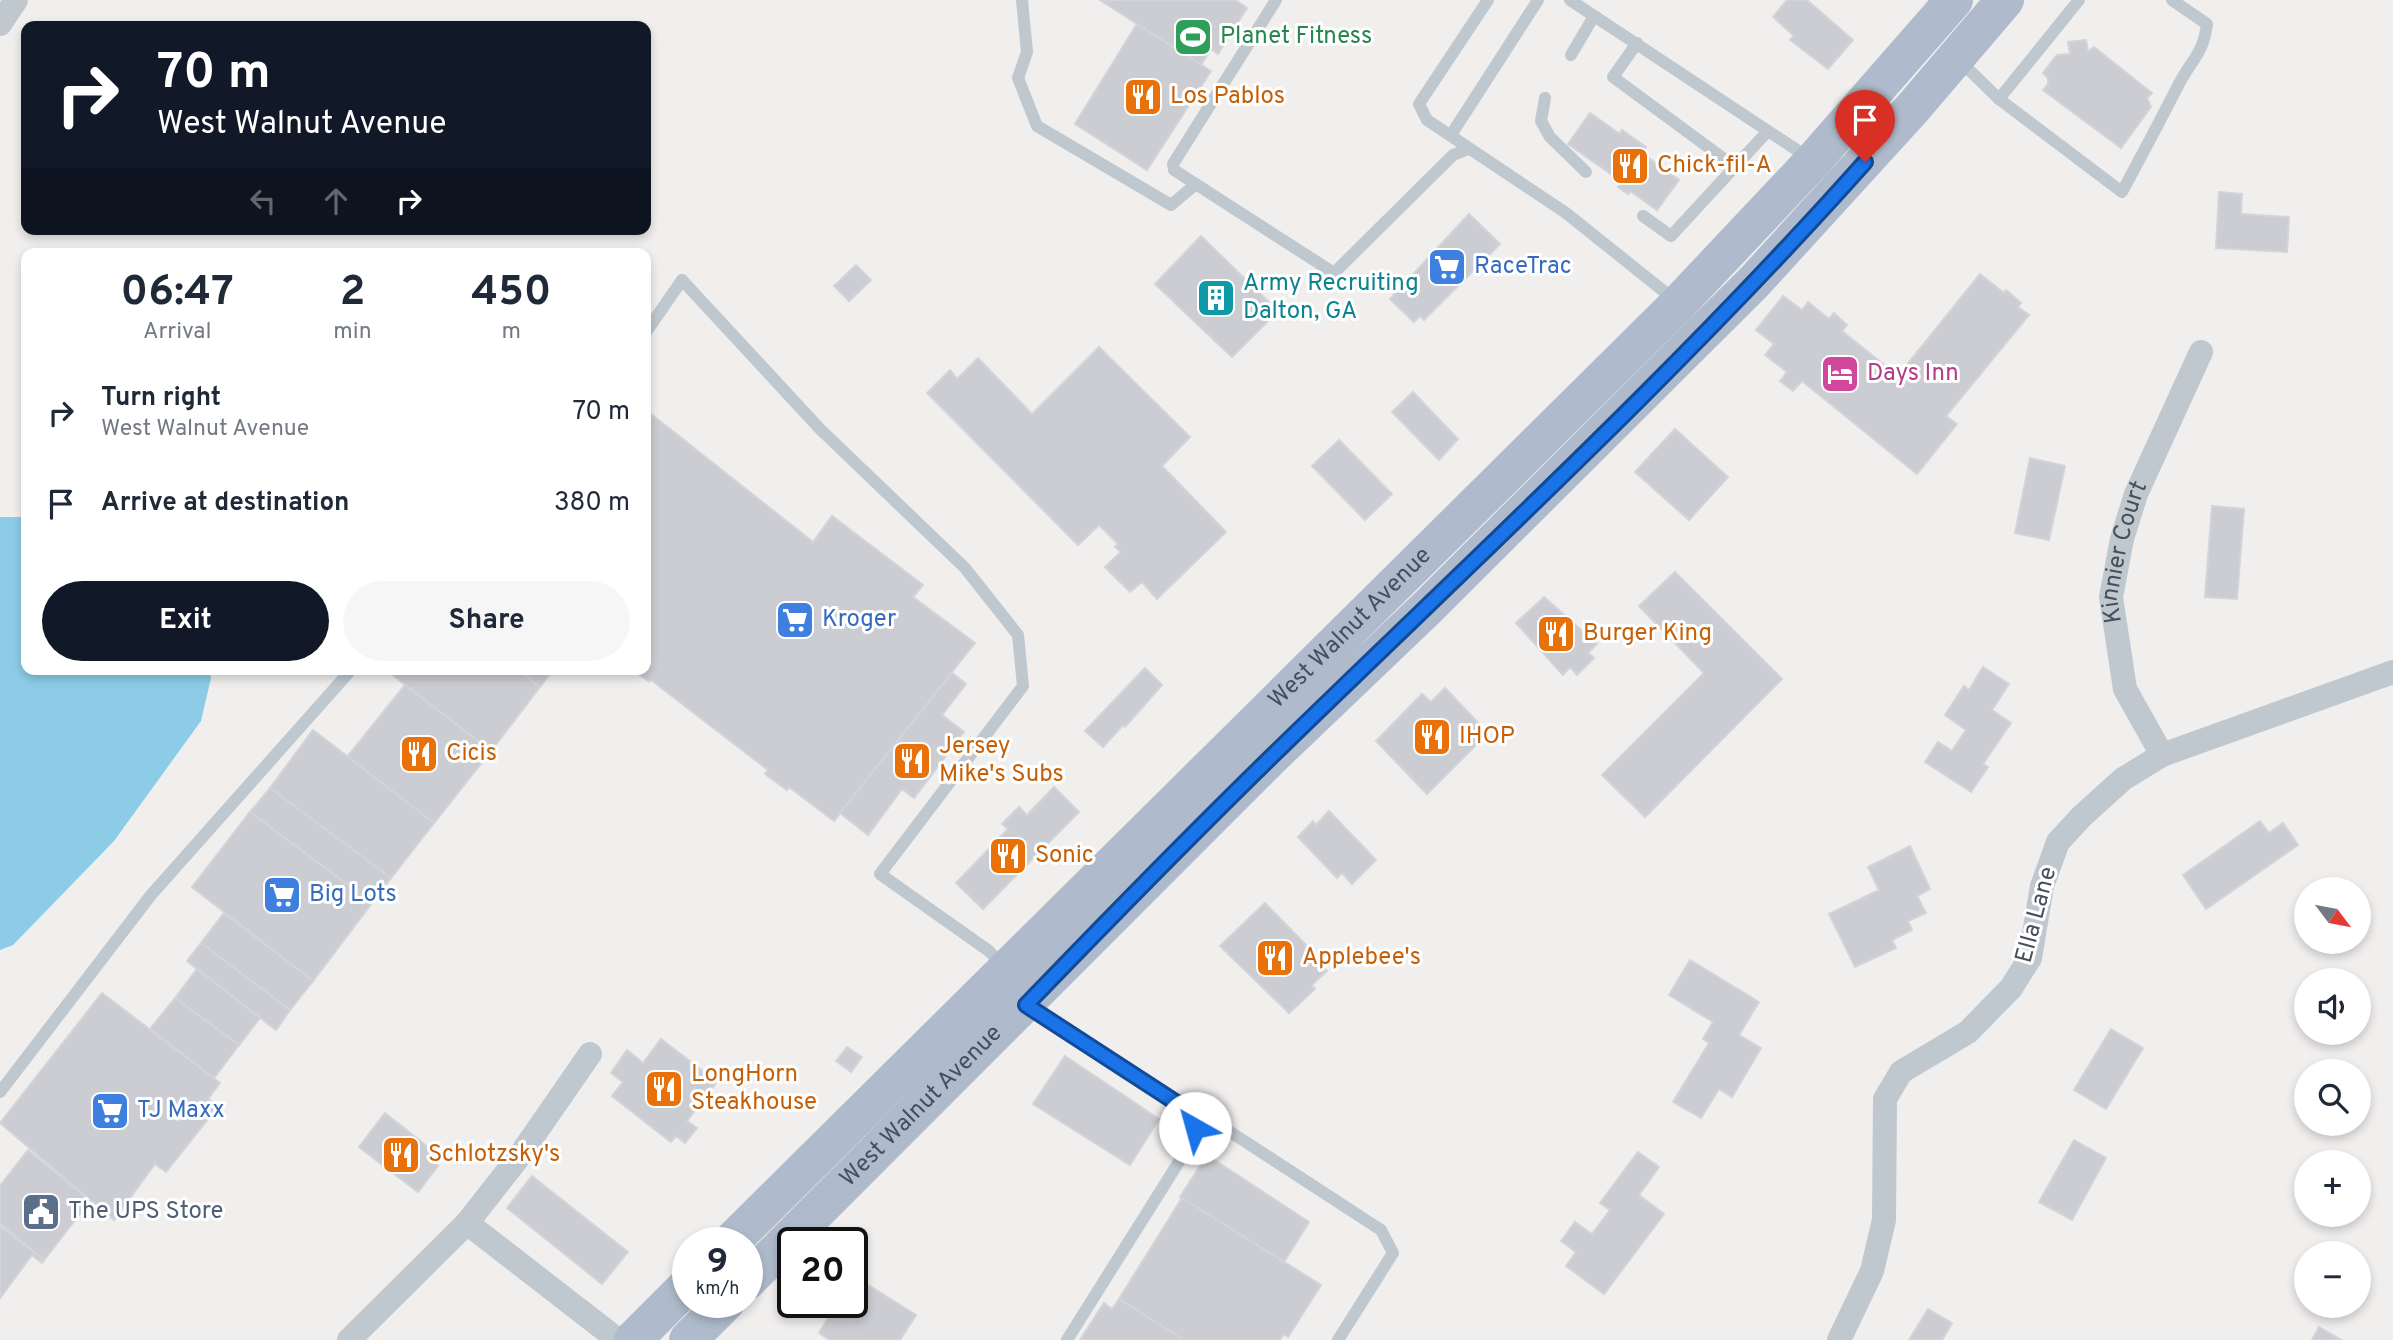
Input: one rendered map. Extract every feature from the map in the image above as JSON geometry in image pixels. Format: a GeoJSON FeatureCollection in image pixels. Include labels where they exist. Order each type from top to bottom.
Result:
{"type":"FeatureCollection","features":[{"type":"Feature","properties":{"kind":"main road","name":"West Walnut Avenue"},"geometry":{"type":"LineString","coordinates":[[763,1264],[1021,987],[1813,162],[1954,0]]}},
{"type":"Feature","properties":{"kind":"main road","name":"West Walnut Avenue"},"geometry":{"type":"LineString","coordinates":[[748,1227],[1021,987],[1428,607],[1710,327],[1834,197],[2005,0]]}},
{"type":"Feature","properties":{"kind":"main road"},"geometry":{"type":"LineString","coordinates":[[633,1340],[672,1302]]}},
{"type":"Feature","properties":{"kind":"main road"},"geometry":{"type":"LineString","coordinates":[[688,1340],[710,1318]]}},
{"type":"Feature","properties":{"kind":"street"},"geometry":{"type":"LineString","coordinates":[[0,24],[16,0]]}},
{"type":"Feature","properties":{"kind":"street"},"geometry":{"type":"LineString","coordinates":[[1679,303],[1710,327]]}},
{"type":"Feature","properties":{"kind":"street","name":"Kinnier Court"},"geometry":{"type":"LineString","coordinates":[[2162,755],[2125,689],[2111,597],[2122,539],[2136,494],[2202,352]]}},
{"type":"Feature","properties":{"kind":"street","name":"Ella Lane"},"geometry":{"type":"LineString","coordinates":[[1839,1340],[1872,1271],[1884,1220],[1885,1099],[1901,1072],[1968,1032],[2011,988],[2030,958],[2042,886],[2058,842],[2123,779],[2162,755],[2393,671]]}},
{"type":"Feature","properties":{"kind":"street"},"geometry":{"type":"LineString","coordinates":[[349,1340],[467,1223],[518,1158],[590,1054]]}},
{"type":"Feature","properties":{"kind":"street"},"geometry":{"type":"LineString","coordinates":[[467,1223],[618,1340]]}},
{"type":"Feature","properties":{"kind":"lane"},"geometry":{"type":"LineString","coordinates":[[1022,0],[1027,52],[1018,78],[1037,126],[1171,205],[1196,184]]}},
{"type":"Feature","properties":{"kind":"lane"},"geometry":{"type":"LineString","coordinates":[[1276,0],[1173,164],[1174,170],[1334,273],[1452,155],[1469,149]]}},
{"type":"Feature","properties":{"kind":"lane"},"geometry":{"type":"LineString","coordinates":[[1488,0],[1419,104],[1427,120],[1566,213],[1679,303]]}},
{"type":"Feature","properties":{"kind":"lane"},"geometry":{"type":"LineString","coordinates":[[1451,135],[1538,0]]}},
{"type":"Feature","properties":{"kind":"lane"},"geometry":{"type":"LineString","coordinates":[[1570,0],[1813,162]]}},
{"type":"Feature","properties":{"kind":"lane"},"geometry":{"type":"LineString","coordinates":[[1999,99],[2079,0]]}},
{"type":"Feature","properties":{"kind":"lane"},"geometry":{"type":"LineString","coordinates":[[1956,58],[1999,99],[2122,192],[2185,73],[2200,55],[2205,38],[2207,24],[2172,0]]}},
{"type":"Feature","properties":{"kind":"lane"},"geometry":{"type":"LineString","coordinates":[[1571,55],[1594,16]]}},
{"type":"Feature","properties":{"kind":"lane"},"geometry":{"type":"LineString","coordinates":[[1637,43],[1613,77],[1735,167]]}},
{"type":"Feature","properties":{"kind":"lane"},"geometry":{"type":"LineString","coordinates":[[1545,98],[1541,121],[1550,137],[1586,172]]}},
{"type":"Feature","properties":{"kind":"lane"},"geometry":{"type":"LineString","coordinates":[[1643,216],[1671,236],[1767,132]]}},
{"type":"Feature","properties":{"kind":"lane"},"geometry":{"type":"LineString","coordinates":[[651,325],[682,280],[820,429],[965,568],[1018,635],[1023,687],[880,874],[989,951],[1021,987],[1186,1109],[1196,1122],[1192,1141],[1067,1340]]}},
{"type":"Feature","properties":{"kind":"lane"},"geometry":{"type":"LineString","coordinates":[[0,1092],[150,895],[347,675]]}},
{"type":"Feature","properties":{"kind":"lane"},"geometry":{"type":"LineString","coordinates":[[1195,1128],[1212,1120],[1381,1230],[1393,1253],[1338,1340]]}},
{"type":"Feature","properties":{"kind":"water"},"geometry":{"type":"Polygon","coordinates":[[[0,517],[21,517],[21,675],[210,675],[211,678],[201,721],[114,841],[13,945],[0,950],[0,517]]]}},
{"type":"Feature","properties":{"kind":"building","name":"Planet Fitness"},"geometry":{"type":"Polygon","coordinates":[[[1100,0],[1235,0],[1247,8],[1218,54],[1211,49],[1201,65],[1100,0]]]}},
{"type":"Feature","properties":{"kind":"building"},"geometry":{"type":"Polygon","coordinates":[[[1787,0],[1807,0],[1853,40],[1828,69],[1790,40],[1794,36],[1773,17],[1787,0]]]}},
{"type":"Feature","properties":{"kind":"building","name":"Los Pablos"},"geometry":{"type":"Polygon","coordinates":[[[1137,24],[1211,71],[1147,170],[1075,124],[1137,24]]]}},
{"type":"Feature","properties":{"kind":"building"},"geometry":{"type":"Polygon","coordinates":[[[2086,40],[2088,52],[2094,47],[2152,93],[2147,98],[2151,107],[2121,148],[2043,90],[2048,84],[2048,78],[2043,73],[2057,55],[2070,54],[2068,42],[2086,40]]]}},
{"type":"Feature","properties":{"kind":"building","name":"Chick-fil-A"},"geometry":{"type":"Polygon","coordinates":[[[1590,113],[1620,134],[1622,130],[1646,147],[1642,153],[1679,180],[1657,210],[1630,191],[1628,194],[1618,187],[1622,182],[1568,144],[1590,113]]]}},
{"type":"Feature","properties":{"kind":"building"},"geometry":{"type":"Polygon","coordinates":[[[2219,192],[2242,194],[2241,214],[2289,217],[2287,252],[2216,248],[2219,192]]]}},
{"type":"Feature","properties":{"kind":"building","name":"RaceTrac"},"geometry":{"type":"Polygon","coordinates":[[[1469,214],[1500,244],[1424,320],[1420,316],[1414,322],[1390,299],[1469,214]]]}},
{"type":"Feature","properties":{"kind":"building","name":"Army Recruiting Dalton, GA"},"geometry":{"type":"Polygon","coordinates":[[[1201,236],[1278,311],[1232,357],[1155,284],[1201,236]]]}},
{"type":"Feature","properties":{"kind":"building"},"geometry":{"type":"Polygon","coordinates":[[[856,265],[871,280],[849,301],[834,286],[856,265]]]}},
{"type":"Feature","properties":{"kind":"building","name":"Days Inn"},"geometry":{"type":"Polygon","coordinates":[[[1980,274],[2004,293],[2006,290],[2021,303],[2018,307],[2029,315],[1946,416],[1957,424],[1917,474],[1802,381],[1793,391],[1780,381],[1787,372],[1765,355],[1774,344],[1756,330],[1783,296],[1802,310],[1808,302],[1829,319],[1834,313],[1847,325],[1842,331],[1898,376],[1980,274]]]}},
{"type":"Feature","properties":{"kind":"building"},"geometry":{"type":"Polygon","coordinates":[[[1099,347],[1190,437],[1162,466],[1226,532],[1157,599],[1142,582],[1130,592],[1105,567],[1121,552],[1115,547],[1118,544],[1099,525],[1078,545],[927,393],[950,370],[957,379],[978,358],[1032,414],[1099,347]]]}},
{"type":"Feature","properties":{"kind":"building"},"geometry":{"type":"Polygon","coordinates":[[[1413,392],[1458,439],[1439,460],[1392,412],[1413,392]]]}},
{"type":"Feature","properties":{"kind":"building","name":"Kroger"},"geometry":{"type":"Polygon","coordinates":[[[651,414],[813,542],[832,516],[923,585],[913,597],[975,643],[834,821],[789,787],[787,790],[765,774],[768,770],[651,680],[649,682],[640,675],[651,675],[651,414]]]}},
{"type":"Feature","properties":{"kind":"building"},"geometry":{"type":"Polygon","coordinates":[[[1675,429],[1728,477],[1689,520],[1635,472],[1675,429]]]}},
{"type":"Feature","properties":{"kind":"building"},"geometry":{"type":"Polygon","coordinates":[[[1339,440],[1392,494],[1365,520],[1312,466],[1339,440]]]}},
{"type":"Feature","properties":{"kind":"building"},"geometry":{"type":"Polygon","coordinates":[[[2030,458],[2065,466],[2049,540],[2015,533],[2030,458]]]}},
{"type":"Feature","properties":{"kind":"building"},"geometry":{"type":"Polygon","coordinates":[[[2212,506],[2244,509],[2237,599],[2205,597],[2212,506]]]}},
{"type":"Feature","properties":{"kind":"building"},"geometry":{"type":"Polygon","coordinates":[[[1675,572],[1782,679],[1645,817],[1602,775],[1704,673],[1639,606],[1675,572]]]}},
{"type":"Feature","properties":{"kind":"building","name":"Burger King"},"geometry":{"type":"Polygon","coordinates":[[[1544,597],[1597,644],[1588,653],[1594,658],[1577,675],[1570,667],[1563,675],[1516,623],[1544,597]]]}},
{"type":"Feature","properties":{"kind":"building"},"geometry":{"type":"Polygon","coordinates":[[[1983,667],[2009,684],[1992,710],[2011,723],[1983,764],[1988,767],[1971,792],[1925,762],[1938,742],[1952,751],[1966,730],[1945,715],[1964,686],[1969,690],[1983,667]]]}},
{"type":"Feature","properties":{"kind":"building"},"geometry":{"type":"Polygon","coordinates":[[[1145,668],[1162,685],[1125,727],[1123,725],[1103,747],[1085,731],[1145,668]]]}},
{"type":"Feature","properties":{"kind":"building","name":"Jersey Mike's Subs"},"geometry":{"type":"Polygon","coordinates":[[[952,673],[966,684],[942,715],[964,732],[914,798],[902,789],[868,835],[840,813],[952,673]]]}},
{"type":"Feature","properties":{"kind":"building"},"geometry":{"type":"Polygon","coordinates":[[[392,675],[524,675],[540,687],[491,751],[392,675]]]}},
{"type":"Feature","properties":{"kind":"building"},"geometry":{"type":"Polygon","coordinates":[[[524,675],[549,675],[540,687],[524,675]]]}},
{"type":"Feature","properties":{"kind":"building","name":"Cicis"},"geometry":{"type":"Polygon","coordinates":[[[405,685],[491,751],[434,823],[347,757],[405,685]]]}},
{"type":"Feature","properties":{"kind":"building","name":"IHOP"},"geometry":{"type":"Polygon","coordinates":[[[1445,688],[1488,733],[1427,794],[1376,741],[1422,694],[1431,702],[1445,688]]]}},
{"type":"Feature","properties":{"kind":"building"},"geometry":{"type":"Polygon","coordinates":[[[313,730],[434,823],[391,878],[270,788],[313,730]]]}},
{"type":"Feature","properties":{"kind":"building","name":"Sonic"},"geometry":{"type":"Polygon","coordinates":[[[1054,787],[1079,812],[983,909],[956,883],[1008,829],[1002,824],[1019,807],[1027,815],[1054,787]]]}},
{"type":"Feature","properties":{"kind":"building"},"geometry":{"type":"Polygon","coordinates":[[[270,788],[391,878],[372,903],[250,812],[270,788]]]}},
{"type":"Feature","properties":{"kind":"building"},"geometry":{"type":"Polygon","coordinates":[[[1329,811],[1376,860],[1352,884],[1342,873],[1337,878],[1298,837],[1313,821],[1316,825],[1329,811]]]}},
{"type":"Feature","properties":{"kind":"building","name":"Big Lots"},"geometry":{"type":"Polygon","coordinates":[[[250,812],[372,903],[313,981],[192,887],[250,812]]]}},
{"type":"Feature","properties":{"kind":"building"},"geometry":{"type":"Polygon","coordinates":[[[2260,821],[2269,833],[2283,823],[2298,845],[2206,909],[2183,875],[2260,821]]]}},
{"type":"Feature","properties":{"kind":"building"},"geometry":{"type":"Polygon","coordinates":[[[1910,846],[1930,889],[1917,896],[1926,913],[1908,921],[1912,930],[1892,940],[1896,948],[1855,967],[1829,914],[1879,890],[1868,867],[1910,846]]]}},
{"type":"Feature","properties":{"kind":"building","name":"Applebee's"},"geometry":{"type":"Polygon","coordinates":[[[1265,903],[1318,957],[1315,959],[1327,971],[1312,985],[1315,989],[1289,1013],[1220,946],[1265,903]]]}},
{"type":"Feature","properties":{"kind":"building"},"geometry":{"type":"Polygon","coordinates":[[[224,913],[313,981],[290,1010],[201,943],[224,913]]]}},
{"type":"Feature","properties":{"kind":"building"},"geometry":{"type":"Polygon","coordinates":[[[201,943],[290,1010],[276,1030],[187,961],[201,943]]]}},
{"type":"Feature","properties":{"kind":"building"},"geometry":{"type":"Polygon","coordinates":[[[1690,960],[1759,1002],[1739,1035],[1761,1048],[1732,1097],[1719,1089],[1701,1118],[1673,1102],[1709,1043],[1703,1039],[1713,1022],[1669,995],[1690,960]]]}},
{"type":"Feature","properties":{"kind":"building"},"geometry":{"type":"Polygon","coordinates":[[[197,969],[260,1018],[239,1045],[175,998],[197,969]]]}},
{"type":"Feature","properties":{"kind":"building","name":"TJ Maxx"},"geometry":{"type":"Polygon","coordinates":[[[102,993],[220,1083],[208,1099],[217,1105],[209,1118],[166,1172],[155,1164],[114,1220],[0,1123],[102,993]]]}},
{"type":"Feature","properties":{"kind":"building"},"geometry":{"type":"Polygon","coordinates":[[[175,998],[239,1045],[214,1078],[150,1029],[175,998]]]}},
{"type":"Feature","properties":{"kind":"building"},"geometry":{"type":"Polygon","coordinates":[[[2111,1029],[2143,1048],[2106,1109],[2074,1090],[2111,1029]]]}},
{"type":"Feature","properties":{"kind":"building","name":"LongHorn Steakhouse"},"geometry":{"type":"Polygon","coordinates":[[[661,1039],[717,1082],[687,1121],[697,1128],[685,1143],[676,1136],[671,1142],[612,1096],[623,1082],[611,1073],[627,1050],[643,1063],[661,1039]]]}},
{"type":"Feature","properties":{"kind":"building"},"geometry":{"type":"Polygon","coordinates":[[[847,1047],[862,1057],[851,1072],[836,1061],[847,1047]]]}},
{"type":"Feature","properties":{"kind":"building"},"geometry":{"type":"Polygon","coordinates":[[[1065,1056],[1159,1119],[1130,1165],[1033,1104],[1065,1056]]]}},
{"type":"Feature","properties":{"kind":"building","name":"Schlotzsky's"},"geometry":{"type":"Polygon","coordinates":[[[385,1113],[434,1152],[429,1159],[438,1166],[418,1192],[359,1147],[385,1113]]]}},
{"type":"Feature","properties":{"kind":"building"},"geometry":{"type":"Polygon","coordinates":[[[2074,1140],[2106,1158],[2072,1220],[2039,1202],[2074,1140]]]}},
{"type":"Feature","properties":{"kind":"building","name":"The UPS Store"},"geometry":{"type":"Polygon","coordinates":[[[28,1150],[90,1201],[44,1260],[0,1223],[0,1186],[28,1150]]]}},
{"type":"Feature","properties":{"kind":"building"},"geometry":{"type":"Polygon","coordinates":[[[1638,1152],[1659,1167],[1639,1195],[1664,1214],[1604,1294],[1566,1266],[1576,1252],[1561,1241],[1575,1222],[1592,1234],[1610,1210],[1600,1203],[1638,1152]]]}},
{"type":"Feature","properties":{"kind":"building"},"geometry":{"type":"Polygon","coordinates":[[[1207,1155],[1309,1222],[1284,1262],[1180,1197],[1207,1155]]]}},
{"type":"Feature","properties":{"kind":"building"},"geometry":{"type":"Polygon","coordinates":[[[532,1176],[628,1252],[602,1284],[507,1208],[532,1176]]]}},
{"type":"Feature","properties":{"kind":"building"},"geometry":{"type":"Polygon","coordinates":[[[1182,1198],[1321,1285],[1288,1337],[1284,1334],[1280,1340],[1184,1340],[1119,1299],[1182,1198]]]}},
{"type":"Feature","properties":{"kind":"building"},"geometry":{"type":"Polygon","coordinates":[[[0,1226],[44,1260],[42,1263],[32,1255],[0,1298],[0,1226]]]}},
{"type":"Feature","properties":{"kind":"building"},"geometry":{"type":"Polygon","coordinates":[[[868,1285],[916,1315],[900,1340],[830,1340],[819,1333],[828,1318],[868,1318],[868,1285]]]}},
{"type":"Feature","properties":{"kind":"building"},"geometry":{"type":"Polygon","coordinates":[[[1119,1299],[1184,1340],[1080,1340],[1104,1303],[1112,1309],[1119,1299]]]}},
{"type":"Feature","properties":{"kind":"building"},"geometry":{"type":"Polygon","coordinates":[[[1928,1309],[1952,1323],[1942,1340],[1909,1340],[1928,1309]]]}},
{"type":"Feature","properties":{"kind":"building"},"geometry":{"type":"Polygon","coordinates":[[[2319,1327],[2341,1340],[2312,1340],[2319,1327]]]}},
{"type":"Feature","properties":{"kind":"place","name":"Planet Fitness"},"geometry":{"type":"Point","coordinates":[1193,37]}},
{"type":"Feature","properties":{"kind":"place","name":"Los Pablos"},"geometry":{"type":"Point","coordinates":[1143,97]}},
{"type":"Feature","properties":{"kind":"place","name":"Chick-fil-A"},"geometry":{"type":"Point","coordinates":[1630,166]}},
{"type":"Feature","properties":{"kind":"place","name":"RaceTrac"},"geometry":{"type":"Point","coordinates":[1447,267]}},
{"type":"Feature","properties":{"kind":"place","name":"Army Recruiting Dalton, GA"},"geometry":{"type":"Point","coordinates":[1216,298]}},
{"type":"Feature","properties":{"kind":"place","name":"Days Inn"},"geometry":{"type":"Point","coordinates":[1840,374]}},
{"type":"Feature","properties":{"kind":"place","name":"Kroger"},"geometry":{"type":"Point","coordinates":[795,620]}},
{"type":"Feature","properties":{"kind":"place","name":"Burger King"},"geometry":{"type":"Point","coordinates":[1556,634]}},
{"type":"Feature","properties":{"kind":"place","name":"IHOP"},"geometry":{"type":"Point","coordinates":[1432,737]}},
{"type":"Feature","properties":{"kind":"place","name":"Cicis"},"geometry":{"type":"Point","coordinates":[419,754]}},
{"type":"Feature","properties":{"kind":"place","name":"Jersey Mike's Subs"},"geometry":{"type":"Point","coordinates":[912,761]}},
{"type":"Feature","properties":{"kind":"place","name":"Sonic"},"geometry":{"type":"Point","coordinates":[1008,856]}},
{"type":"Feature","properties":{"kind":"place","name":"Big Lots"},"geometry":{"type":"Point","coordinates":[282,895]}},
{"type":"Feature","properties":{"kind":"place","name":"Applebee's"},"geometry":{"type":"Point","coordinates":[1275,958]}},
{"type":"Feature","properties":{"kind":"place","name":"LongHorn Steakhouse"},"geometry":{"type":"Point","coordinates":[664,1089]}},
{"type":"Feature","properties":{"kind":"place","name":"TJ Maxx"},"geometry":{"type":"Point","coordinates":[110,1111]}},
{"type":"Feature","properties":{"kind":"place","name":"Schlotzsky's"},"geometry":{"type":"Point","coordinates":[401,1155]}},
{"type":"Feature","properties":{"kind":"place","name":"The UPS Store"},"geometry":{"type":"Point","coordinates":[41,1212]}},
{"type":"Feature","properties":{"kind":"route"},"geometry":{"type":"LineString","coordinates":[[1195,1128],[1196,1122],[1186,1109],[1095,1051],[1035,1008],[1026,1005],[1269,758],[1428,607],[1660,377],[1755,281],[1865,162]]}}]}
